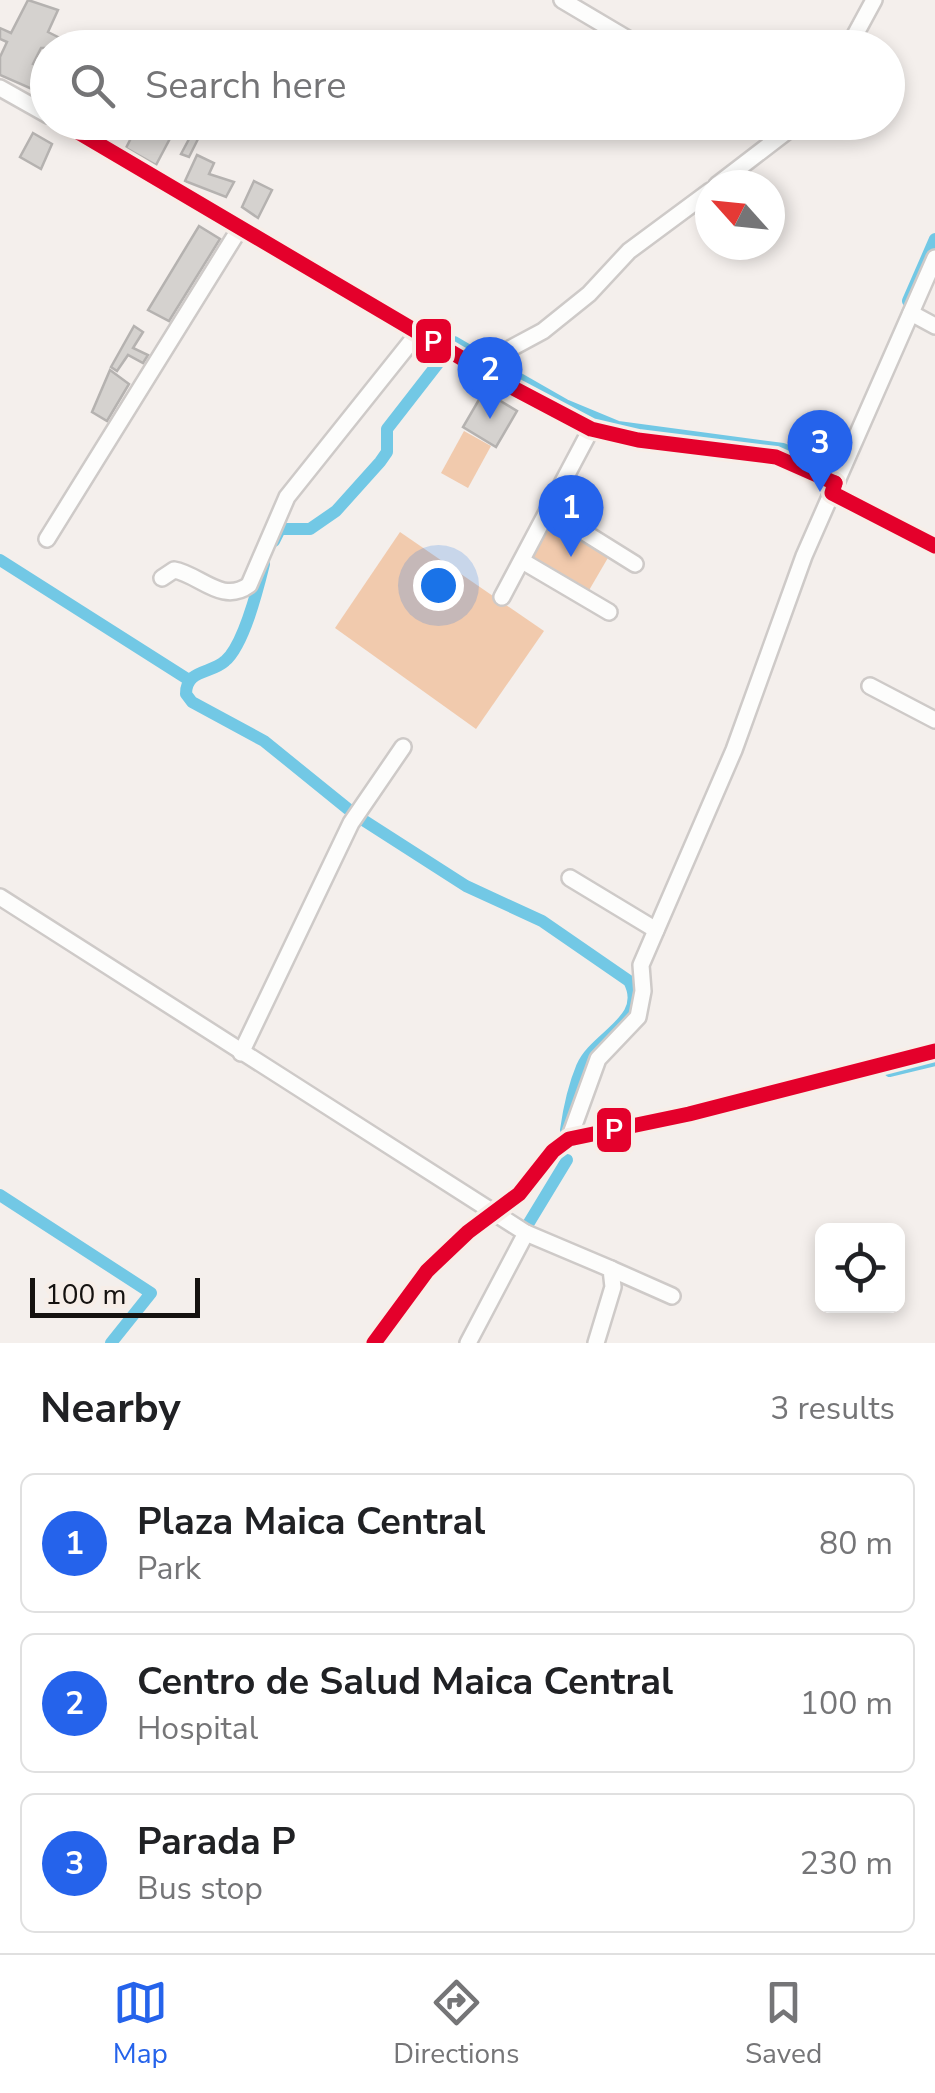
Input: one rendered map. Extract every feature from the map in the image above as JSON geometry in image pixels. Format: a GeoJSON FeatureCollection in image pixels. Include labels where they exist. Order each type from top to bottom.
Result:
{"type":"FeatureCollection","features":[{"type":"Feature","properties":{"kind":"street"},"geometry":{"type":"LineString","coordinates":[[562,0],[613,30]]}},
{"type":"Feature","properties":{"kind":"street"},"geometry":{"type":"LineString","coordinates":[[858,30],[874,0]]}},
{"type":"Feature","properties":{"kind":"street"},"geometry":{"type":"LineString","coordinates":[[0,88],[30,105]]}},
{"type":"Feature","properties":{"kind":"street"},"geometry":{"type":"LineString","coordinates":[[91,140],[476,368],[591,429],[776,458],[935,546]]}},
{"type":"Feature","properties":{"kind":"street"},"geometry":{"type":"LineString","coordinates":[[733,170],[766,140]]}},
{"type":"Feature","properties":{"kind":"street"},"geometry":{"type":"LineString","coordinates":[[476,368],[542,332],[589,294],[629,251],[695,201]]}},
{"type":"Feature","properties":{"kind":"street"},"geometry":{"type":"LineString","coordinates":[[47,539],[240,228]]}},
{"type":"Feature","properties":{"kind":"street"},"geometry":{"type":"LineString","coordinates":[[569,1139],[598,1058],[638,1018],[643,991],[641,966],[734,750],[833,488],[935,258]]}},
{"type":"Feature","properties":{"kind":"street"},"geometry":{"type":"LineString","coordinates":[[911,313],[935,326]]}},
{"type":"Feature","properties":{"kind":"street"},"geometry":{"type":"LineString","coordinates":[[162,578],[174,570],[216,589],[234,592],[249,585],[287,497],[418,333]]}},
{"type":"Feature","properties":{"kind":"street"},"geometry":{"type":"LineString","coordinates":[[502,597],[524,562],[591,429]]}},
{"type":"Feature","properties":{"kind":"street"},"geometry":{"type":"LineString","coordinates":[[550,511],[635,564]]}},
{"type":"Feature","properties":{"kind":"street"},"geometry":{"type":"LineString","coordinates":[[524,562],[608,612]]}},
{"type":"Feature","properties":{"kind":"street"},"geometry":{"type":"LineString","coordinates":[[870,686],[935,720]]}},
{"type":"Feature","properties":{"kind":"street"},"geometry":{"type":"LineString","coordinates":[[241,1052],[351,822],[403,747]]}},
{"type":"Feature","properties":{"kind":"street"},"geometry":{"type":"LineString","coordinates":[[570,878],[656,930]]}},
{"type":"Feature","properties":{"kind":"street"},"geometry":{"type":"LineString","coordinates":[[0,897],[526,1234],[672,1296]]}},
{"type":"Feature","properties":{"kind":"street"},"geometry":{"type":"LineString","coordinates":[[374,1343],[427,1271],[520,1194],[554,1151],[569,1139],[689,1114],[935,1051]]}},
{"type":"Feature","properties":{"kind":"street"},"geometry":{"type":"LineString","coordinates":[[468,1343],[526,1234]]}},
{"type":"Feature","properties":{"kind":"street"},"geometry":{"type":"LineString","coordinates":[[596,1343],[613,1286],[611,1270]]}},
{"type":"Feature","properties":{"kind":"shaded area"},"geometry":{"type":"Polygon","coordinates":[[[464,431],[491,446],[468,488],[441,473],[464,431]]]}},
{"type":"Feature","properties":{"kind":"shaded area"},"geometry":{"type":"Polygon","coordinates":[[[553,521],[609,556],[588,592],[532,559],[553,521]]]}},
{"type":"Feature","properties":{"kind":"shaded area"},"geometry":{"type":"Polygon","coordinates":[[[400,532],[544,631],[476,729],[335,628],[400,532]]]}},
{"type":"Feature","properties":{"kind":"building"},"geometry":{"type":"Polygon","coordinates":[[[28,0],[58,10],[49,30],[30,30],[30,88],[0,75],[0,57],[7,42],[0,39],[0,28],[11,33],[28,0]]]}},
{"type":"Feature","properties":{"kind":"building"},"geometry":{"type":"Polygon","coordinates":[[[30,139],[52,144],[41,169],[20,157],[30,139]]]}},
{"type":"Feature","properties":{"kind":"building"},"geometry":{"type":"Polygon","coordinates":[[[130,140],[169,140],[156,165],[126,148],[130,140]]]}},
{"type":"Feature","properties":{"kind":"building"},"geometry":{"type":"Polygon","coordinates":[[[188,140],[198,140],[189,157],[181,154],[188,140]]]}},
{"type":"Feature","properties":{"kind":"building"},"geometry":{"type":"Polygon","coordinates":[[[197,155],[214,163],[209,174],[234,182],[226,197],[185,181],[197,155]]]}},
{"type":"Feature","properties":{"kind":"building"},"geometry":{"type":"Polygon","coordinates":[[[254,181],[272,190],[258,218],[242,207],[254,181]]]}},
{"type":"Feature","properties":{"kind":"building"},"geometry":{"type":"Polygon","coordinates":[[[199,226],[220,239],[169,321],[148,310],[199,226]]]}},
{"type":"Feature","properties":{"kind":"building"},"geometry":{"type":"Polygon","coordinates":[[[134,326],[143,332],[133,348],[148,355],[143,363],[128,355],[117,371],[111,367],[134,326]]]}},
{"type":"Feature","properties":{"kind":"building"},"geometry":{"type":"Polygon","coordinates":[[[110,370],[129,384],[107,421],[92,412],[110,370]]]}},
{"type":"Feature","properties":{"kind":"building"},"geometry":{"type":"Polygon","coordinates":[[[484,391],[517,411],[496,447],[463,427],[484,391]]]}},
{"type":"Feature","properties":{"kind":"waterway"},"geometry":{"type":"LineString","coordinates":[[908,301],[935,239]]}},
{"type":"Feature","properties":{"kind":"waterway"},"geometry":{"type":"LineString","coordinates":[[454,342],[478,356]]}},
{"type":"Feature","properties":{"kind":"waterway"},"geometry":{"type":"LineString","coordinates":[[274,541],[280,529],[310,529],[336,511],[387,452],[387,429],[443,357]]}},
{"type":"Feature","properties":{"kind":"waterway"},"geometry":{"type":"LineString","coordinates":[[495,365],[565,405],[618,427],[783,449],[835,469],[840,457]]}},
{"type":"Feature","properties":{"kind":"waterway"},"geometry":{"type":"LineString","coordinates":[[0,560],[189,680]]}},
{"type":"Feature","properties":{"kind":"waterway"},"geometry":{"type":"LineString","coordinates":[[264,564],[249,616],[232,653],[219,665],[190,680],[186,694],[192,702],[264,741],[348,809]]}},
{"type":"Feature","properties":{"kind":"waterway"},"geometry":{"type":"LineString","coordinates":[[360,818],[466,886],[542,921],[629,981],[634,995],[632,1007],[582,1067],[566,1130]]}},
{"type":"Feature","properties":{"kind":"waterway"},"geometry":{"type":"LineString","coordinates":[[890,1071],[935,1060]]}},
{"type":"Feature","properties":{"kind":"waterway"},"geometry":{"type":"LineString","coordinates":[[527,1226],[567,1160]]}},
{"type":"Feature","properties":{"kind":"waterway"},"geometry":{"type":"LineString","coordinates":[[0,1195],[151,1293],[111,1343]]}},
{"type":"Feature","properties":{"kind":"transit line","name":"P"},"geometry":{"type":"LineString","coordinates":[[92,140],[502,382],[591,429],[638,440],[776,457],[835,483]]}},
{"type":"Feature","properties":{"kind":"transit line","name":"P"},"geometry":{"type":"LineString","coordinates":[[835,483],[832,493],[935,546]]}},
{"type":"Feature","properties":{"kind":"transit line","name":"P"},"geometry":{"type":"LineString","coordinates":[[374,1343],[427,1271],[468,1232],[519,1194],[553,1151],[569,1139],[689,1114],[935,1051]]}},
{"type":"Feature","properties":{"kind":"place","name":"Centro de Salud Maica Central"},"geometry":{"type":"Point","coordinates":[490,419]}},
{"type":"Feature","properties":{"kind":"place","name":"Parada P"},"geometry":{"type":"Point","coordinates":[820,492]}},
{"type":"Feature","properties":{"kind":"place","name":"Plaza Maica Central"},"geometry":{"type":"Point","coordinates":[571,557]}}]}
